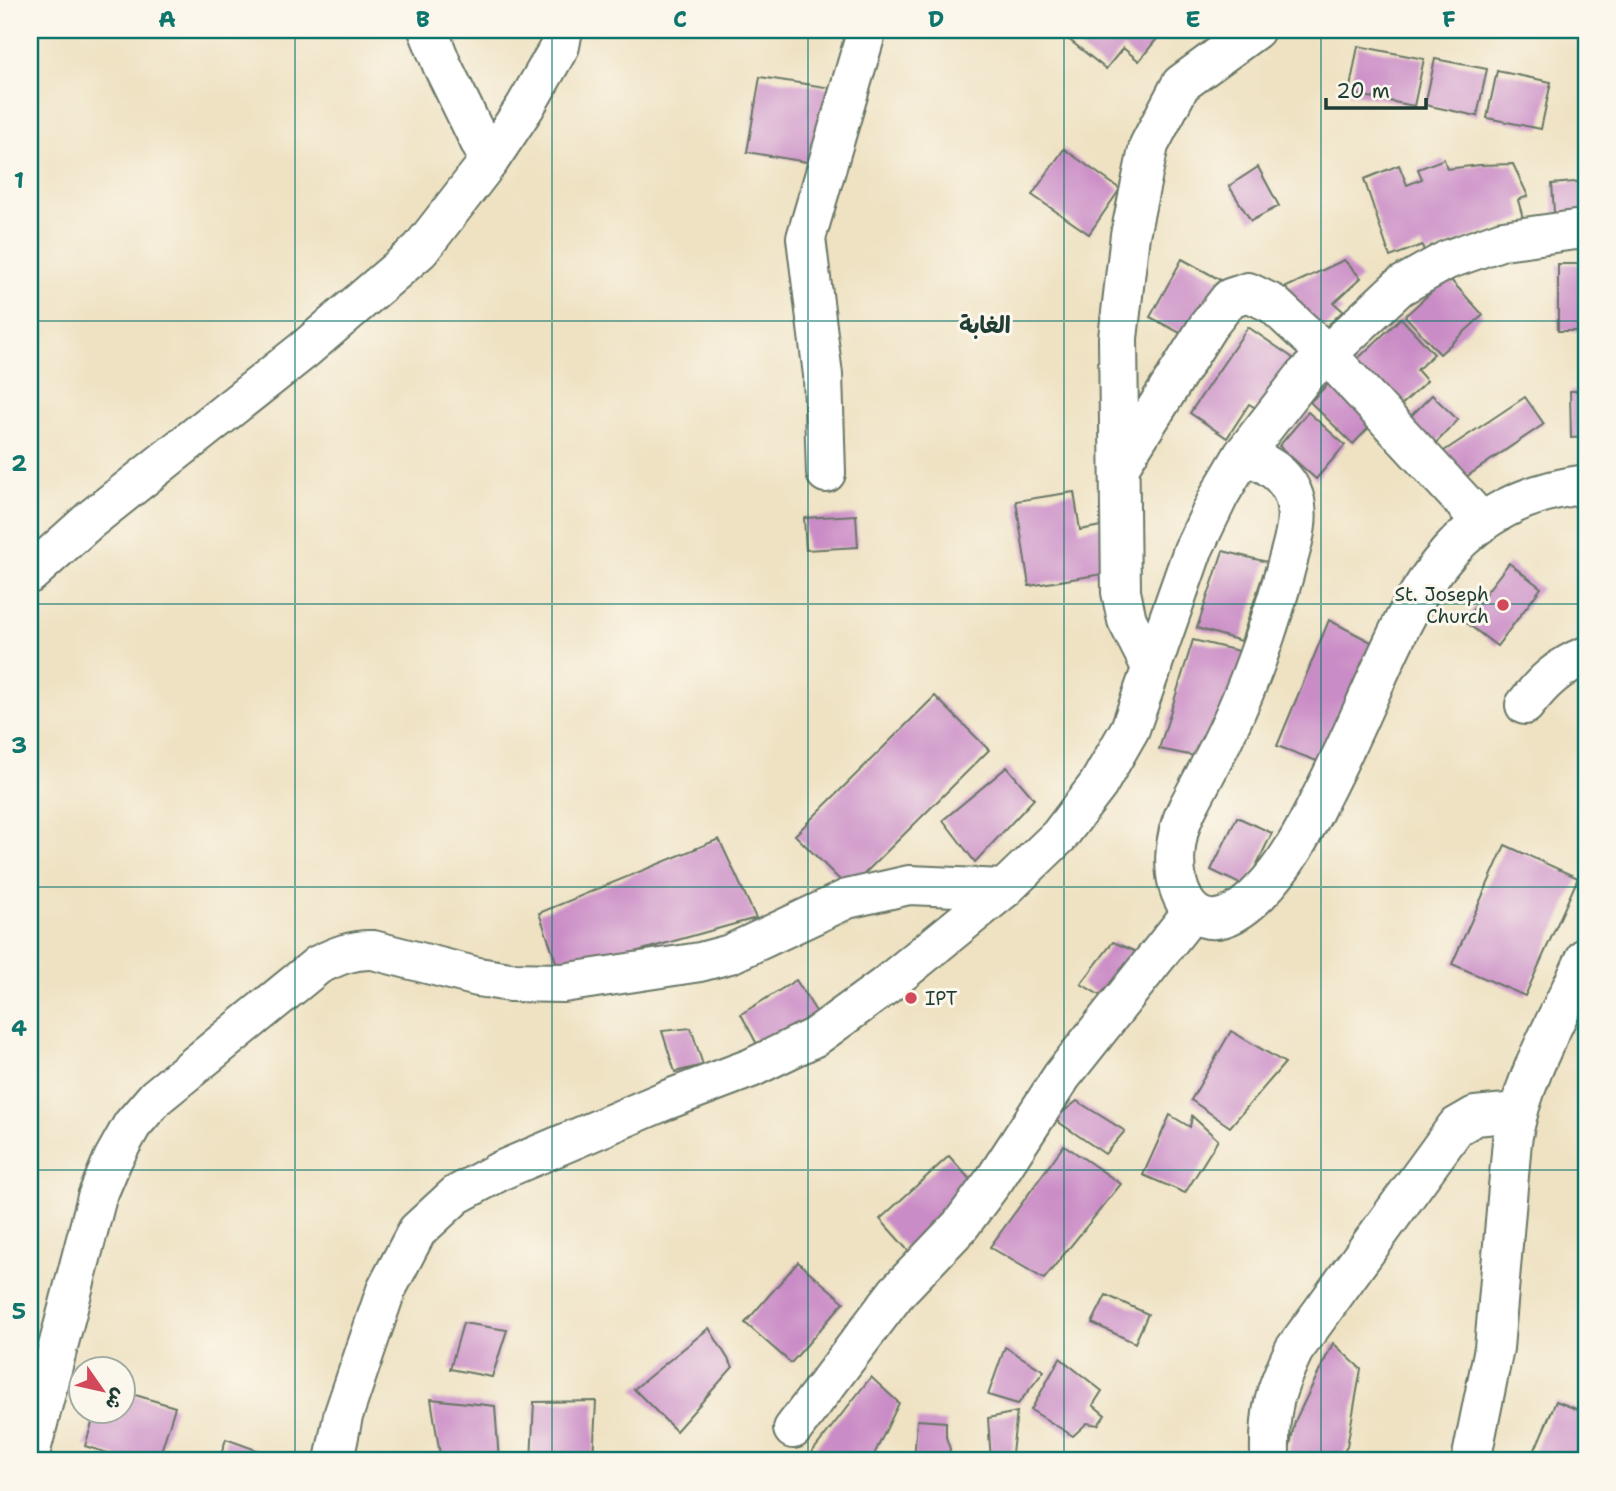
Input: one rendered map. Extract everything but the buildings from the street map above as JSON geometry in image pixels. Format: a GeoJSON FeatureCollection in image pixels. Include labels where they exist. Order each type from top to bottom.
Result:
{"type":"FeatureCollection","features":[{"type":"Feature","properties":{"kind":"street"},"geometry":{"type":"LineString","coordinates":[[428,30],[489,161]]}},
{"type":"Feature","properties":{"kind":"street"},"geometry":{"type":"LineString","coordinates":[[30,574],[90,520],[304,351],[420,250],[489,161],[544,75],[559,46],[563,30]]}},
{"type":"Feature","properties":{"kind":"street"},"geometry":{"type":"LineString","coordinates":[[826,473],[823,375],[806,238],[867,30]]}},
{"type":"Feature","properties":{"kind":"street"},"geometry":{"type":"LineString","coordinates":[[1152,669],[1127,620],[1121,592],[1118,338],[1130,235],[1149,145],[1181,84],[1255,30]]}},
{"type":"Feature","properties":{"kind":"street"},"geometry":{"type":"LineString","coordinates":[[334,1461],[343,1416],[386,1290],[417,1231],[456,1195],[502,1170],[664,1101],[751,1068],[815,1037],[885,986],[1004,889],[1059,836],[1098,785],[1130,729],[1193,550],[1220,494],[1243,455],[1305,375],[1399,287],[1447,260],[1503,240],[1575,230],[1586,231]]}},
{"type":"Feature","properties":{"kind":"street"},"geometry":{"type":"LineString","coordinates":[[1120,466],[1208,326],[1230,298],[1248,292],[1273,304],[1327,354],[1482,522]]}},
{"type":"Feature","properties":{"kind":"street"},"geometry":{"type":"LineString","coordinates":[[1243,455],[1265,462],[1282,476],[1294,496],[1297,518],[1275,605],[1253,668],[1227,731],[1180,822],[1174,846],[1174,871],[1179,895],[1192,912],[1208,918],[1222,919],[1240,911],[1282,867],[1308,824],[1335,770],[1400,625],[1422,586],[1449,551],[1482,522],[1520,500],[1561,487],[1586,484]]}},
{"type":"Feature","properties":{"kind":"street"},"geometry":{"type":"LineString","coordinates":[[1525,705],[1545,680],[1573,661],[1586,656]]}},
{"type":"Feature","properties":{"kind":"street"},"geometry":{"type":"LineString","coordinates":[[30,1454],[97,1197],[113,1159],[132,1125],[156,1097],[318,964],[340,954],[373,950],[478,977],[510,982],[563,983],[700,962],[730,954],[847,899],[909,885],[1004,889]]}},
{"type":"Feature","properties":{"kind":"street"},"geometry":{"type":"LineString","coordinates":[[793,1429],[897,1292],[960,1226],[995,1179],[1062,1076],[1192,912]]}},
{"type":"Feature","properties":{"kind":"street"},"geometry":{"type":"LineString","coordinates":[[1471,1461],[1494,1348],[1512,1141],[1517,1112],[1526,1083],[1586,957]]}},
{"type":"Feature","properties":{"kind":"street"},"geometry":{"type":"LineString","coordinates":[[1270,1456],[1270,1419],[1278,1383],[1294,1350],[1456,1127],[1475,1116],[1517,1112]]}},
{"type":"Feature","properties":{"kind":"place","name":"St. Joseph Church"},"geometry":{"type":"Point","coordinates":[1503,605]}},
{"type":"Feature","properties":{"kind":"place","name":"IPT"},"geometry":{"type":"Point","coordinates":[911,998]}},
{"type":"Feature","properties":{"kind":"district","name":"الغابة"},"geometry":{"type":"Point","coordinates":[985,325]}}]}
